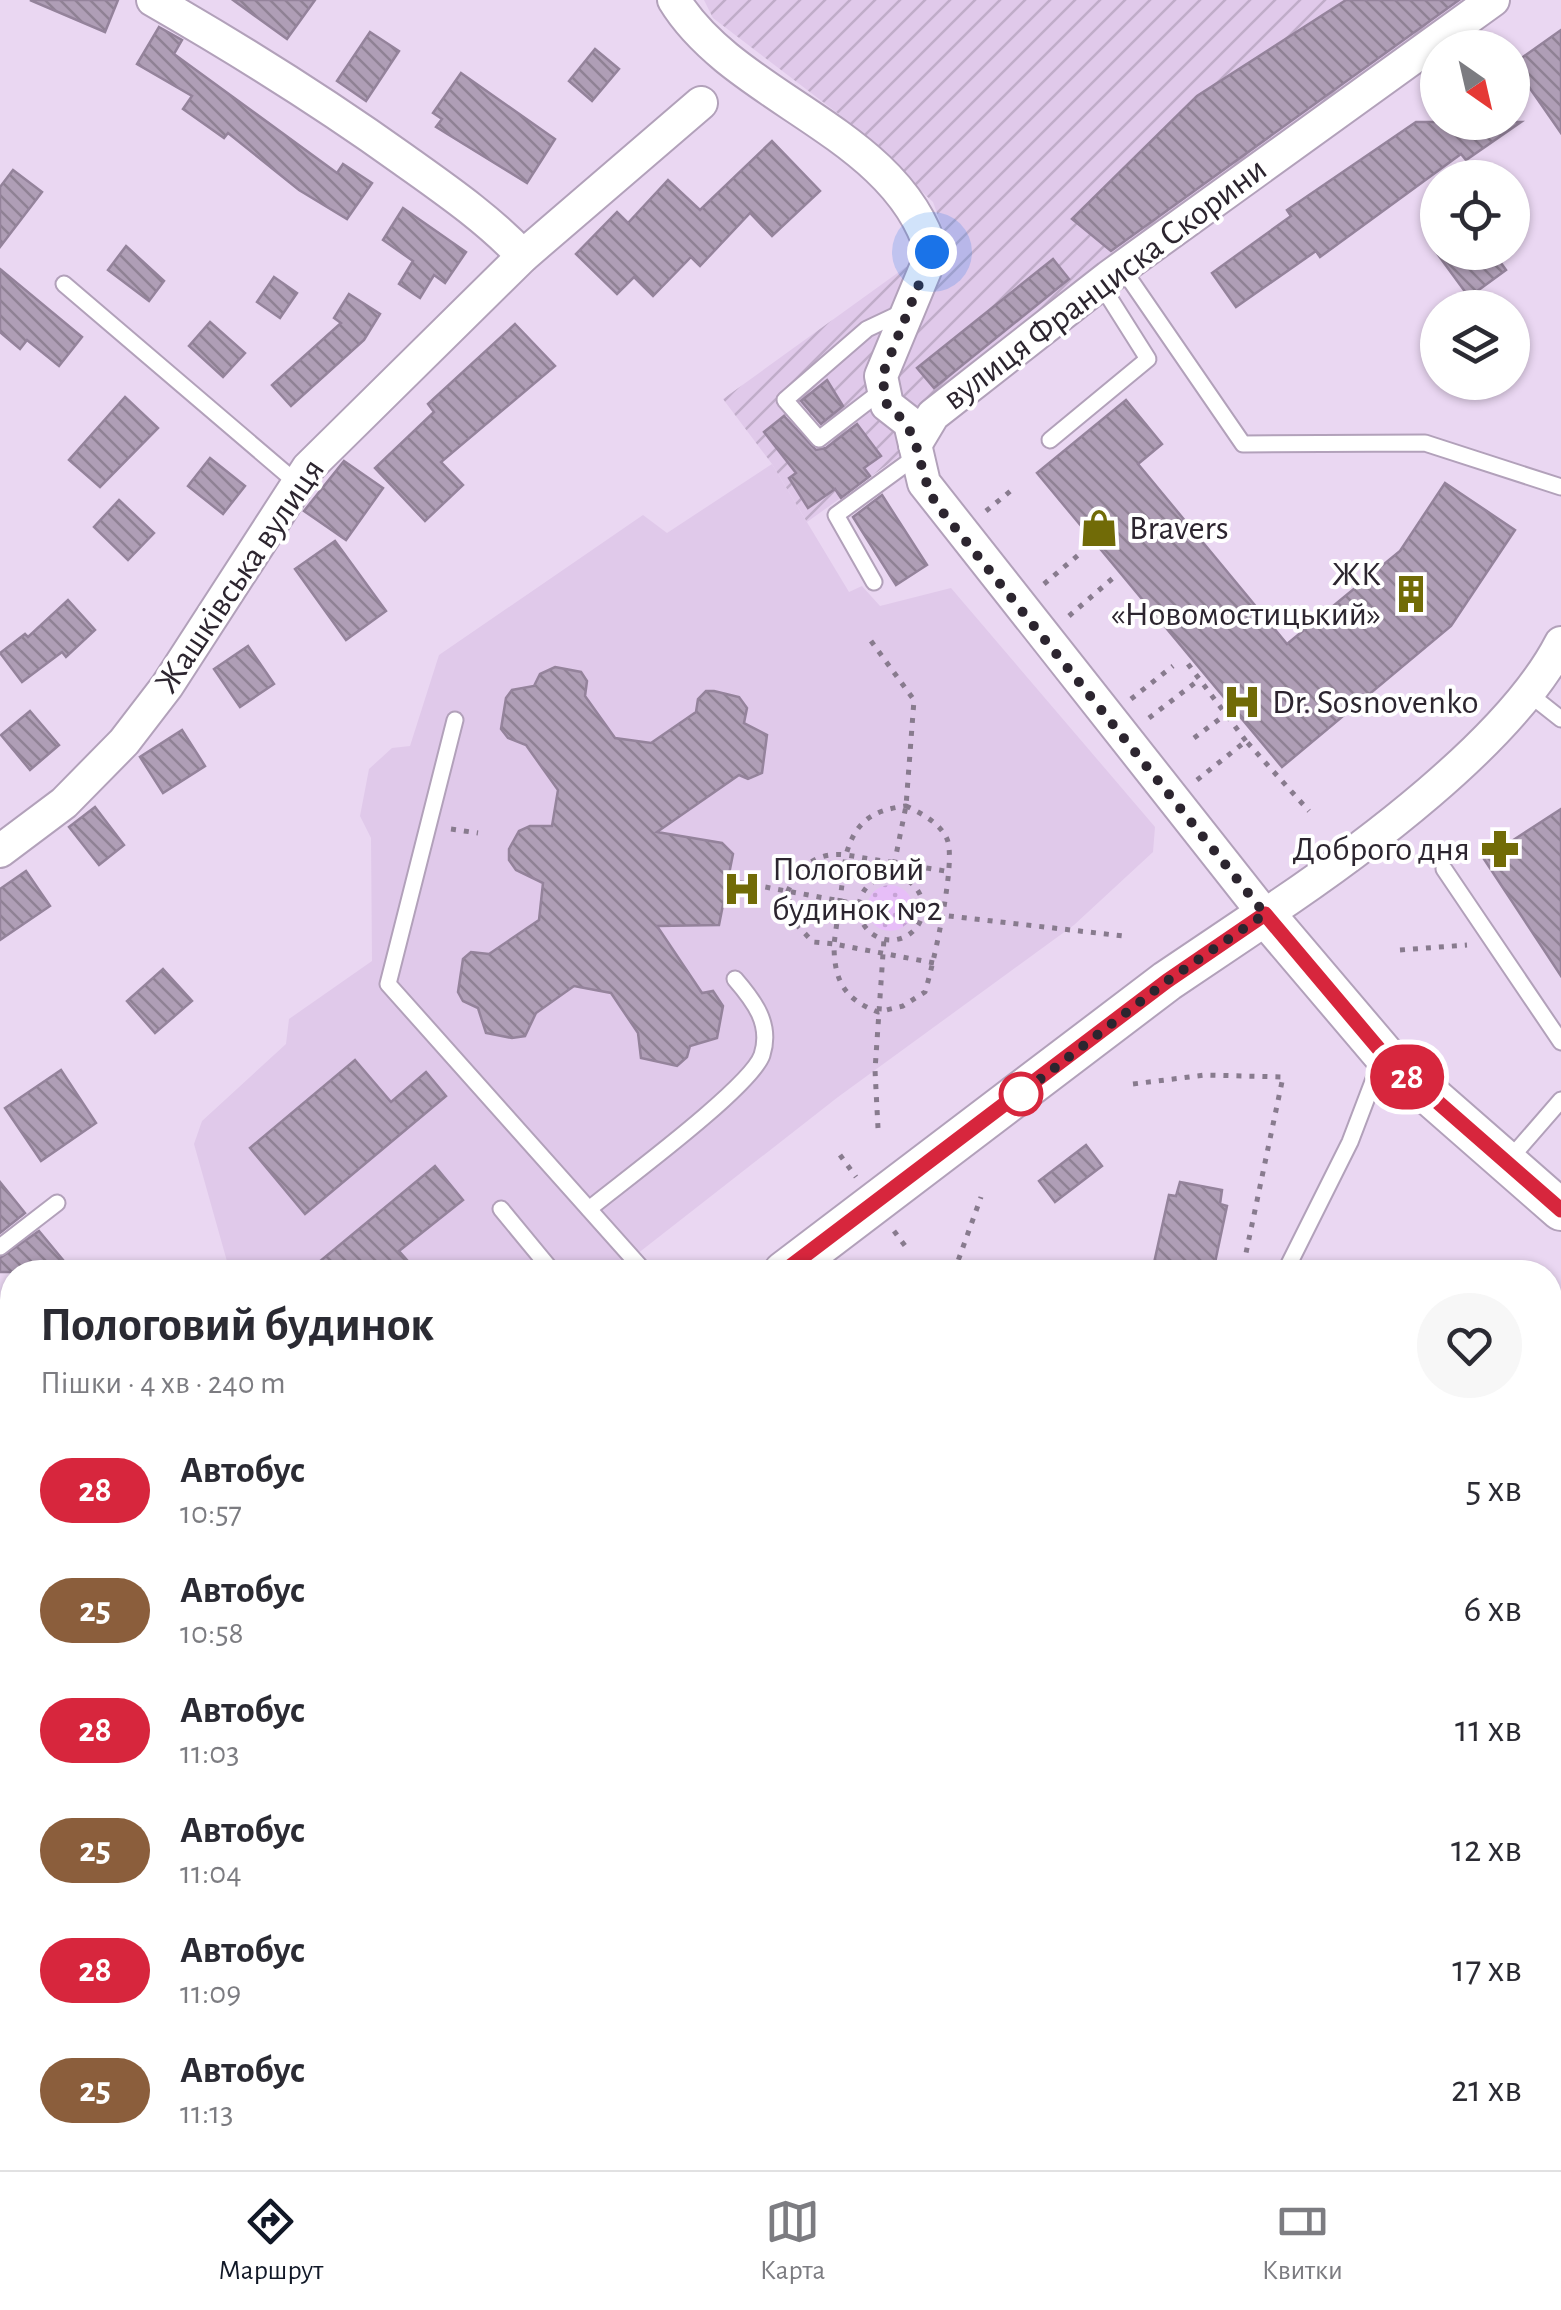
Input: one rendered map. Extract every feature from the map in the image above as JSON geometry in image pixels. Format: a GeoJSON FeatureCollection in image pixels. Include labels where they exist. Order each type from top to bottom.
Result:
{"type":"FeatureCollection","features":[{"type":"Feature","properties":{"kind":"street"},"geometry":{"type":"LineString","coordinates":[[154,0],[280,74],[492,224],[522,256]]}},
{"type":"Feature","properties":{"kind":"street"},"geometry":{"type":"LineString","coordinates":[[674,0],[704,40],[844,140],[913,207],[932,252],[911,308],[892,343],[882,376],[887,405],[910,423],[924,482],[936,504],[1265,914],[1384,1055],[1561,1210]]}},
{"type":"Feature","properties":{"kind":"street","name":"вулиця Франциска Скорини"},"geometry":{"type":"LineString","coordinates":[[916,450],[933,415],[1111,275],[1492,0]]}},
{"type":"Feature","properties":{"kind":"street","name":"Жашківська вулиця"},"geometry":{"type":"LineString","coordinates":[[0,851],[64,803],[124,742],[166,686],[296,482],[522,256],[702,104]]}},
{"type":"Feature","properties":{"kind":"street"},"geometry":{"type":"LineString","coordinates":[[813,1260],[1167,981],[1328,872],[1447,776],[1528,694],[1561,643]]}},
{"type":"Feature","properties":{"kind":"lane"},"geometry":{"type":"LineString","coordinates":[[1050,440],[1148,359],[1111,275]]}},
{"type":"Feature","properties":{"kind":"lane"},"geometry":{"type":"LineString","coordinates":[[1111,275],[1243,444],[1425,443],[1561,487]]}},
{"type":"Feature","properties":{"kind":"lane"},"geometry":{"type":"LineString","coordinates":[[64,284],[296,482]]}},
{"type":"Feature","properties":{"kind":"lane"},"geometry":{"type":"LineString","coordinates":[[884,389],[820,438],[785,400],[867,329],[911,308]]}},
{"type":"Feature","properties":{"kind":"lane"},"geometry":{"type":"LineString","coordinates":[[874,582],[836,515],[916,450]]}},
{"type":"Feature","properties":{"kind":"lane"},"geometry":{"type":"LineString","coordinates":[[1528,694],[1561,718]]}},
{"type":"Feature","properties":{"kind":"lane"},"geometry":{"type":"LineString","coordinates":[[455,720],[388,984],[635,1260]]}},
{"type":"Feature","properties":{"kind":"lane"},"geometry":{"type":"LineString","coordinates":[[1444,869],[1561,1042]]}},
{"type":"Feature","properties":{"kind":"lane"},"geometry":{"type":"LineString","coordinates":[[589,1209],[733,1088],[761,1057],[766,1028],[754,1001],[735,979]]}},
{"type":"Feature","properties":{"kind":"lane"},"geometry":{"type":"LineString","coordinates":[[1291,1260],[1350,1142],[1384,1055]]}},
{"type":"Feature","properties":{"kind":"lane"},"geometry":{"type":"LineString","coordinates":[[1505,1164],[1561,1100]]}},
{"type":"Feature","properties":{"kind":"lane"},"geometry":{"type":"LineString","coordinates":[[0,1247],[57,1203]]}},
{"type":"Feature","properties":{"kind":"lane"},"geometry":{"type":"LineString","coordinates":[[501,1209],[543,1260]]}},
{"type":"Feature","properties":{"kind":"path"},"geometry":{"type":"LineString","coordinates":[[983,513],[1013,489]]}},
{"type":"Feature","properties":{"kind":"path"},"geometry":{"type":"LineString","coordinates":[[1034,592],[1083,551]]}},
{"type":"Feature","properties":{"kind":"path"},"geometry":{"type":"LineString","coordinates":[[1058,624],[1113,578]]}},
{"type":"Feature","properties":{"kind":"path"},"geometry":{"type":"LineString","coordinates":[[871,641],[914,700],[906,806],[892,875]]}},
{"type":"Feature","properties":{"kind":"path"},"geometry":{"type":"LineString","coordinates":[[1188,664],[1246,741],[1308,812]]}},
{"type":"Feature","properties":{"kind":"path"},"geometry":{"type":"LineString","coordinates":[[1125,704],[1172,666]]}},
{"type":"Feature","properties":{"kind":"path"},"geometry":{"type":"LineString","coordinates":[[1138,726],[1200,679]]}},
{"type":"Feature","properties":{"kind":"path"},"geometry":{"type":"LineString","coordinates":[[1194,738],[1225,715]]}},
{"type":"Feature","properties":{"kind":"path"},"geometry":{"type":"LineString","coordinates":[[1191,785],[1246,741]]}},
{"type":"Feature","properties":{"kind":"path"},"geometry":{"type":"LineString","coordinates":[[906,806],[936,825],[948,841],[934,963],[925,992],[903,1006],[878,1012],[846,994],[834,973],[846,855],[851,836],[864,818],[906,806]]}},
{"type":"Feature","properties":{"kind":"path"},"geometry":{"type":"LineString","coordinates":[[934,963],[813,942],[795,923],[787,893],[808,863],[828,852],[946,871]]}},
{"type":"Feature","properties":{"kind":"path"},"geometry":{"type":"LineString","coordinates":[[892,875],[918,890],[923,914],[906,936],[884,940],[866,928],[857,904],[872,881],[892,875]]}},
{"type":"Feature","properties":{"kind":"path"},"geometry":{"type":"LineString","coordinates":[[727,880],[857,904]]}},
{"type":"Feature","properties":{"kind":"path"},"geometry":{"type":"LineString","coordinates":[[923,914],[1123,936]]}},
{"type":"Feature","properties":{"kind":"path"},"geometry":{"type":"LineString","coordinates":[[878,1128],[878,1012],[884,940]]}},
{"type":"Feature","properties":{"kind":"path"},"geometry":{"type":"LineString","coordinates":[[1400,950],[1495,943]]}},
{"type":"Feature","properties":{"kind":"path"},"geometry":{"type":"LineString","coordinates":[[1133,1084],[1205,1075],[1283,1078],[1245,1260]]}},
{"type":"Feature","properties":{"kind":"path"},"geometry":{"type":"LineString","coordinates":[[958,1260],[981,1197]]}},
{"type":"Feature","properties":{"kind":"shaded area"},"geometry":{"type":"Polygon","coordinates":[[[704,0],[1501,0],[1457,30],[1420,30],[1420,56],[1245,176],[915,445],[807,522],[772,464],[723,399],[946,238],[933,202],[840,115],[713,18],[704,0]]]}},
{"type":"Feature","properties":{"kind":"shaded area","name":"Пологовий будинок №2"},"geometry":{"type":"Polygon","coordinates":[[[772,464],[849,592],[862,586],[880,606],[951,588],[1155,827],[1153,852],[1074,925],[838,1097],[629,1260],[227,1260],[194,1144],[202,1121],[286,1044],[289,1019],[372,961],[371,838],[360,816],[369,769],[392,748],[410,746],[439,655],[643,515],[667,533],[772,464]]]}},
{"type":"Feature","properties":{"kind":"green space"},"geometry":{"type":"Polygon","coordinates":[[[890,885],[906,892],[913,908],[906,924],[890,931],[874,924],[867,908],[874,892],[890,885]]]}},
{"type":"Feature","properties":{"kind":"building"},"geometry":{"type":"Polygon","coordinates":[[[30,0],[118,0],[105,32],[30,0]]]}},
{"type":"Feature","properties":{"kind":"building"},"geometry":{"type":"Polygon","coordinates":[[[233,0],[315,0],[287,39],[233,0]]]}},
{"type":"Feature","properties":{"kind":"building"},"geometry":{"type":"Polygon","coordinates":[[[1346,0],[1459,0],[1111,251],[1072,219],[1197,96],[1346,0]]]}},
{"type":"Feature","properties":{"kind":"building"},"geometry":{"type":"Polygon","coordinates":[[[159,27],[182,40],[174,54],[337,173],[343,164],[372,183],[347,219],[299,190],[228,133],[224,138],[183,109],[192,96],[137,64],[159,27]]]}},
{"type":"Feature","properties":{"kind":"building"},"geometry":{"type":"Polygon","coordinates":[[[1561,30],[1561,133],[1530,88],[1530,52],[1561,30]]]}},
{"type":"Feature","properties":{"kind":"building"},"geometry":{"type":"Polygon","coordinates":[[[370,32],[399,51],[366,101],[337,81],[370,32]]]}},
{"type":"Feature","properties":{"kind":"building"},"geometry":{"type":"Polygon","coordinates":[[[595,49],[619,69],[592,101],[569,81],[595,49]]]}},
{"type":"Feature","properties":{"kind":"building"},"geometry":{"type":"Polygon","coordinates":[[[461,73],[555,139],[527,183],[436,127],[442,119],[433,113],[461,73]]]}},
{"type":"Feature","properties":{"kind":"building"},"geometry":{"type":"Polygon","coordinates":[[[1416,122],[1420,122],[1420,140],[1495,140],[1466,160],[1461,154],[1453,160],[1420,160],[1420,184],[1320,257],[1316,251],[1236,307],[1212,273],[1291,216],[1287,210],[1416,122]]]}},
{"type":"Feature","properties":{"kind":"building"},"geometry":{"type":"Polygon","coordinates":[[[772,141],[820,191],[772,236],[750,213],[700,266],[691,257],[653,296],[634,277],[617,294],[576,254],[617,212],[628,223],[668,180],[700,210],[772,141]]]}},
{"type":"Feature","properties":{"kind":"building"},"geometry":{"type":"Polygon","coordinates":[[[13,170],[42,192],[0,247],[0,187],[13,170]]]}},
{"type":"Feature","properties":{"kind":"building"},"geometry":{"type":"Polygon","coordinates":[[[403,208],[466,252],[445,283],[434,275],[420,298],[399,284],[413,261],[383,240],[403,208]]]}},
{"type":"Feature","properties":{"kind":"building"},"geometry":{"type":"Polygon","coordinates":[[[126,246],[164,281],[149,301],[108,270],[126,246]]]}},
{"type":"Feature","properties":{"kind":"building"},"geometry":{"type":"Polygon","coordinates":[[[1053,259],[1069,279],[934,388],[917,368],[1053,259]]]}},
{"type":"Feature","properties":{"kind":"building"},"geometry":{"type":"Polygon","coordinates":[[[0,269],[82,337],[59,366],[27,340],[20,349],[0,332],[0,269]]]}},
{"type":"Feature","properties":{"kind":"building"},"geometry":{"type":"Polygon","coordinates":[[[1449,270],[1506,270],[1479,290],[1464,290],[1449,270]]]}},
{"type":"Feature","properties":{"kind":"building"},"geometry":{"type":"Polygon","coordinates":[[[274,277],[297,293],[280,318],[257,302],[274,277]]]}},
{"type":"Feature","properties":{"kind":"building"},"geometry":{"type":"Polygon","coordinates":[[[349,294],[380,314],[364,340],[291,406],[272,385],[341,323],[334,318],[349,294]]]}},
{"type":"Feature","properties":{"kind":"building"},"geometry":{"type":"Polygon","coordinates":[[[210,322],[245,353],[223,377],[189,346],[210,322]]]}},
{"type":"Feature","properties":{"kind":"building"},"geometry":{"type":"Polygon","coordinates":[[[515,324],[555,366],[441,462],[463,485],[425,521],[375,468],[434,412],[428,404],[515,324]]]}},
{"type":"Feature","properties":{"kind":"building"},"geometry":{"type":"Polygon","coordinates":[[[827,380],[843,406],[821,424],[801,401],[827,380]]]}},
{"type":"Feature","properties":{"kind":"building"},"geometry":{"type":"Polygon","coordinates":[[[125,397],[158,428],[100,487],[69,460],[125,397]]]}},
{"type":"Feature","properties":{"kind":"building","name":"ЖК «Новомостицький»"},"geometry":{"type":"Polygon","coordinates":[[[1126,400],[1162,444],[1138,464],[1287,644],[1400,551],[1445,483],[1515,530],[1451,626],[1282,767],[1037,473],[1126,400]]]}},
{"type":"Feature","properties":{"kind":"building"},"geometry":{"type":"Polygon","coordinates":[[[784,416],[816,450],[826,448],[857,424],[881,456],[864,468],[870,476],[841,498],[835,489],[808,508],[789,478],[796,473],[764,432],[784,416]]]}},
{"type":"Feature","properties":{"kind":"building"},"geometry":{"type":"Polygon","coordinates":[[[210,458],[245,486],[223,514],[188,486],[210,458]]]}},
{"type":"Feature","properties":{"kind":"building"},"geometry":{"type":"Polygon","coordinates":[[[344,461],[383,488],[346,540],[304,511],[344,461]]]}},
{"type":"Feature","properties":{"kind":"building"},"geometry":{"type":"Polygon","coordinates":[[[882,495],[927,565],[896,585],[853,517],[882,495]]]}},
{"type":"Feature","properties":{"kind":"building"},"geometry":{"type":"Polygon","coordinates":[[[119,500],[154,533],[128,560],[94,527],[119,500]]]}},
{"type":"Feature","properties":{"kind":"building"},"geometry":{"type":"Polygon","coordinates":[[[335,541],[386,611],[346,640],[295,569],[335,541]]]}},
{"type":"Feature","properties":{"kind":"building"},"geometry":{"type":"Polygon","coordinates":[[[68,600],[95,630],[66,657],[62,652],[22,682],[0,653],[25,634],[28,637],[68,600]]]}},
{"type":"Feature","properties":{"kind":"building"},"geometry":{"type":"Polygon","coordinates":[[[248,646],[274,684],[240,707],[214,669],[248,646]]]}},
{"type":"Feature","properties":{"kind":"building"},"geometry":{"type":"Polygon","coordinates":[[[555,667],[581,672],[587,681],[585,696],[615,738],[651,743],[696,712],[698,699],[706,691],[739,697],[747,708],[744,723],[767,735],[762,773],[748,779],[739,775],[657,832],[722,843],[733,854],[719,925],[657,926],[702,993],[713,991],[723,1006],[717,1038],[690,1046],[687,1057],[677,1066],[641,1058],[638,1033],[611,993],[574,986],[536,1013],[525,1036],[512,1038],[486,1033],[478,1008],[463,1001],[458,992],[463,959],[471,952],[489,954],[539,920],[543,883],[516,870],[509,860],[509,849],[519,831],[530,826],[552,826],[558,790],[526,745],[508,738],[501,729],[506,698],[512,690],[534,686],[540,674],[555,667]]]}},
{"type":"Feature","properties":{"kind":"building"},"geometry":{"type":"Polygon","coordinates":[[[30,711],[59,745],[30,770],[1,735],[30,711]]]}},
{"type":"Feature","properties":{"kind":"building"},"geometry":{"type":"Polygon","coordinates":[[[182,730],[205,766],[163,793],[140,757],[182,730]]]}},
{"type":"Feature","properties":{"kind":"building"},"geometry":{"type":"Polygon","coordinates":[[[95,807],[124,845],[99,865],[69,827],[95,807]]]}},
{"type":"Feature","properties":{"kind":"building"},"geometry":{"type":"Polygon","coordinates":[[[1561,809],[1561,976],[1484,859],[1561,809]]]}},
{"type":"Feature","properties":{"kind":"building"},"geometry":{"type":"Polygon","coordinates":[[[26,871],[50,906],[0,940],[0,889],[26,871]]]}},
{"type":"Feature","properties":{"kind":"building"},"geometry":{"type":"Polygon","coordinates":[[[163,969],[192,1001],[155,1033],[127,1001],[163,969]]]}},
{"type":"Feature","properties":{"kind":"building"},"geometry":{"type":"Polygon","coordinates":[[[355,1060],[391,1102],[426,1072],[446,1096],[305,1214],[250,1148],[355,1060]]]}},
{"type":"Feature","properties":{"kind":"building"},"geometry":{"type":"Polygon","coordinates":[[[61,1070],[96,1123],[41,1161],[5,1108],[61,1070]]]}},
{"type":"Feature","properties":{"kind":"building"},"geometry":{"type":"Polygon","coordinates":[[[1086,1145],[1102,1166],[1055,1202],[1039,1181],[1086,1145]]]}},
{"type":"Feature","properties":{"kind":"building"},"geometry":{"type":"Polygon","coordinates":[[[435,1166],[463,1200],[399,1251],[407,1260],[321,1260],[435,1166]]]}},
{"type":"Feature","properties":{"kind":"building"},"geometry":{"type":"Polygon","coordinates":[[[0,1182],[25,1213],[0,1233],[0,1182]]]}},
{"type":"Feature","properties":{"kind":"building"},"geometry":{"type":"Polygon","coordinates":[[[1180,1182],[1222,1190],[1220,1204],[1227,1206],[1216,1260],[1155,1260],[1169,1195],[1176,1196],[1180,1182]]]}},
{"type":"Feature","properties":{"kind":"building"},"geometry":{"type":"Polygon","coordinates":[[[39,1231],[63,1260],[0,1260],[39,1231]]]}},
{"type":"Feature","properties":{"kind":"bus line","name":"28"},"geometry":{"type":"LineString","coordinates":[[799,1260],[955,1146],[1167,981],[1265,914],[1310,972],[1384,1055],[1446,1114],[1561,1210]]}},
{"type":"Feature","properties":{"kind":"place","name":"Bravers"},"geometry":{"type":"Point","coordinates":[1099,528]}},
{"type":"Feature","properties":{"kind":"place","name":"ЖК «Новомостицький»"},"geometry":{"type":"Point","coordinates":[1411,594]}},
{"type":"Feature","properties":{"kind":"place","name":"Dr. Sosnovenko"},"geometry":{"type":"Point","coordinates":[1242,702]}},
{"type":"Feature","properties":{"kind":"place","name":"Доброго дня"},"geometry":{"type":"Point","coordinates":[1500,849]}},
{"type":"Feature","properties":{"kind":"place","name":"Пологовий будинок №2"},"geometry":{"type":"Point","coordinates":[742,889]}},
{"type":"Feature","properties":{"kind":"route"},"geometry":{"type":"LineString","coordinates":[[932,252],[911,308],[892,343],[882,376],[887,405],[910,423],[924,482],[936,504],[1265,914],[1167,981],[1021,1094]]}}]}
